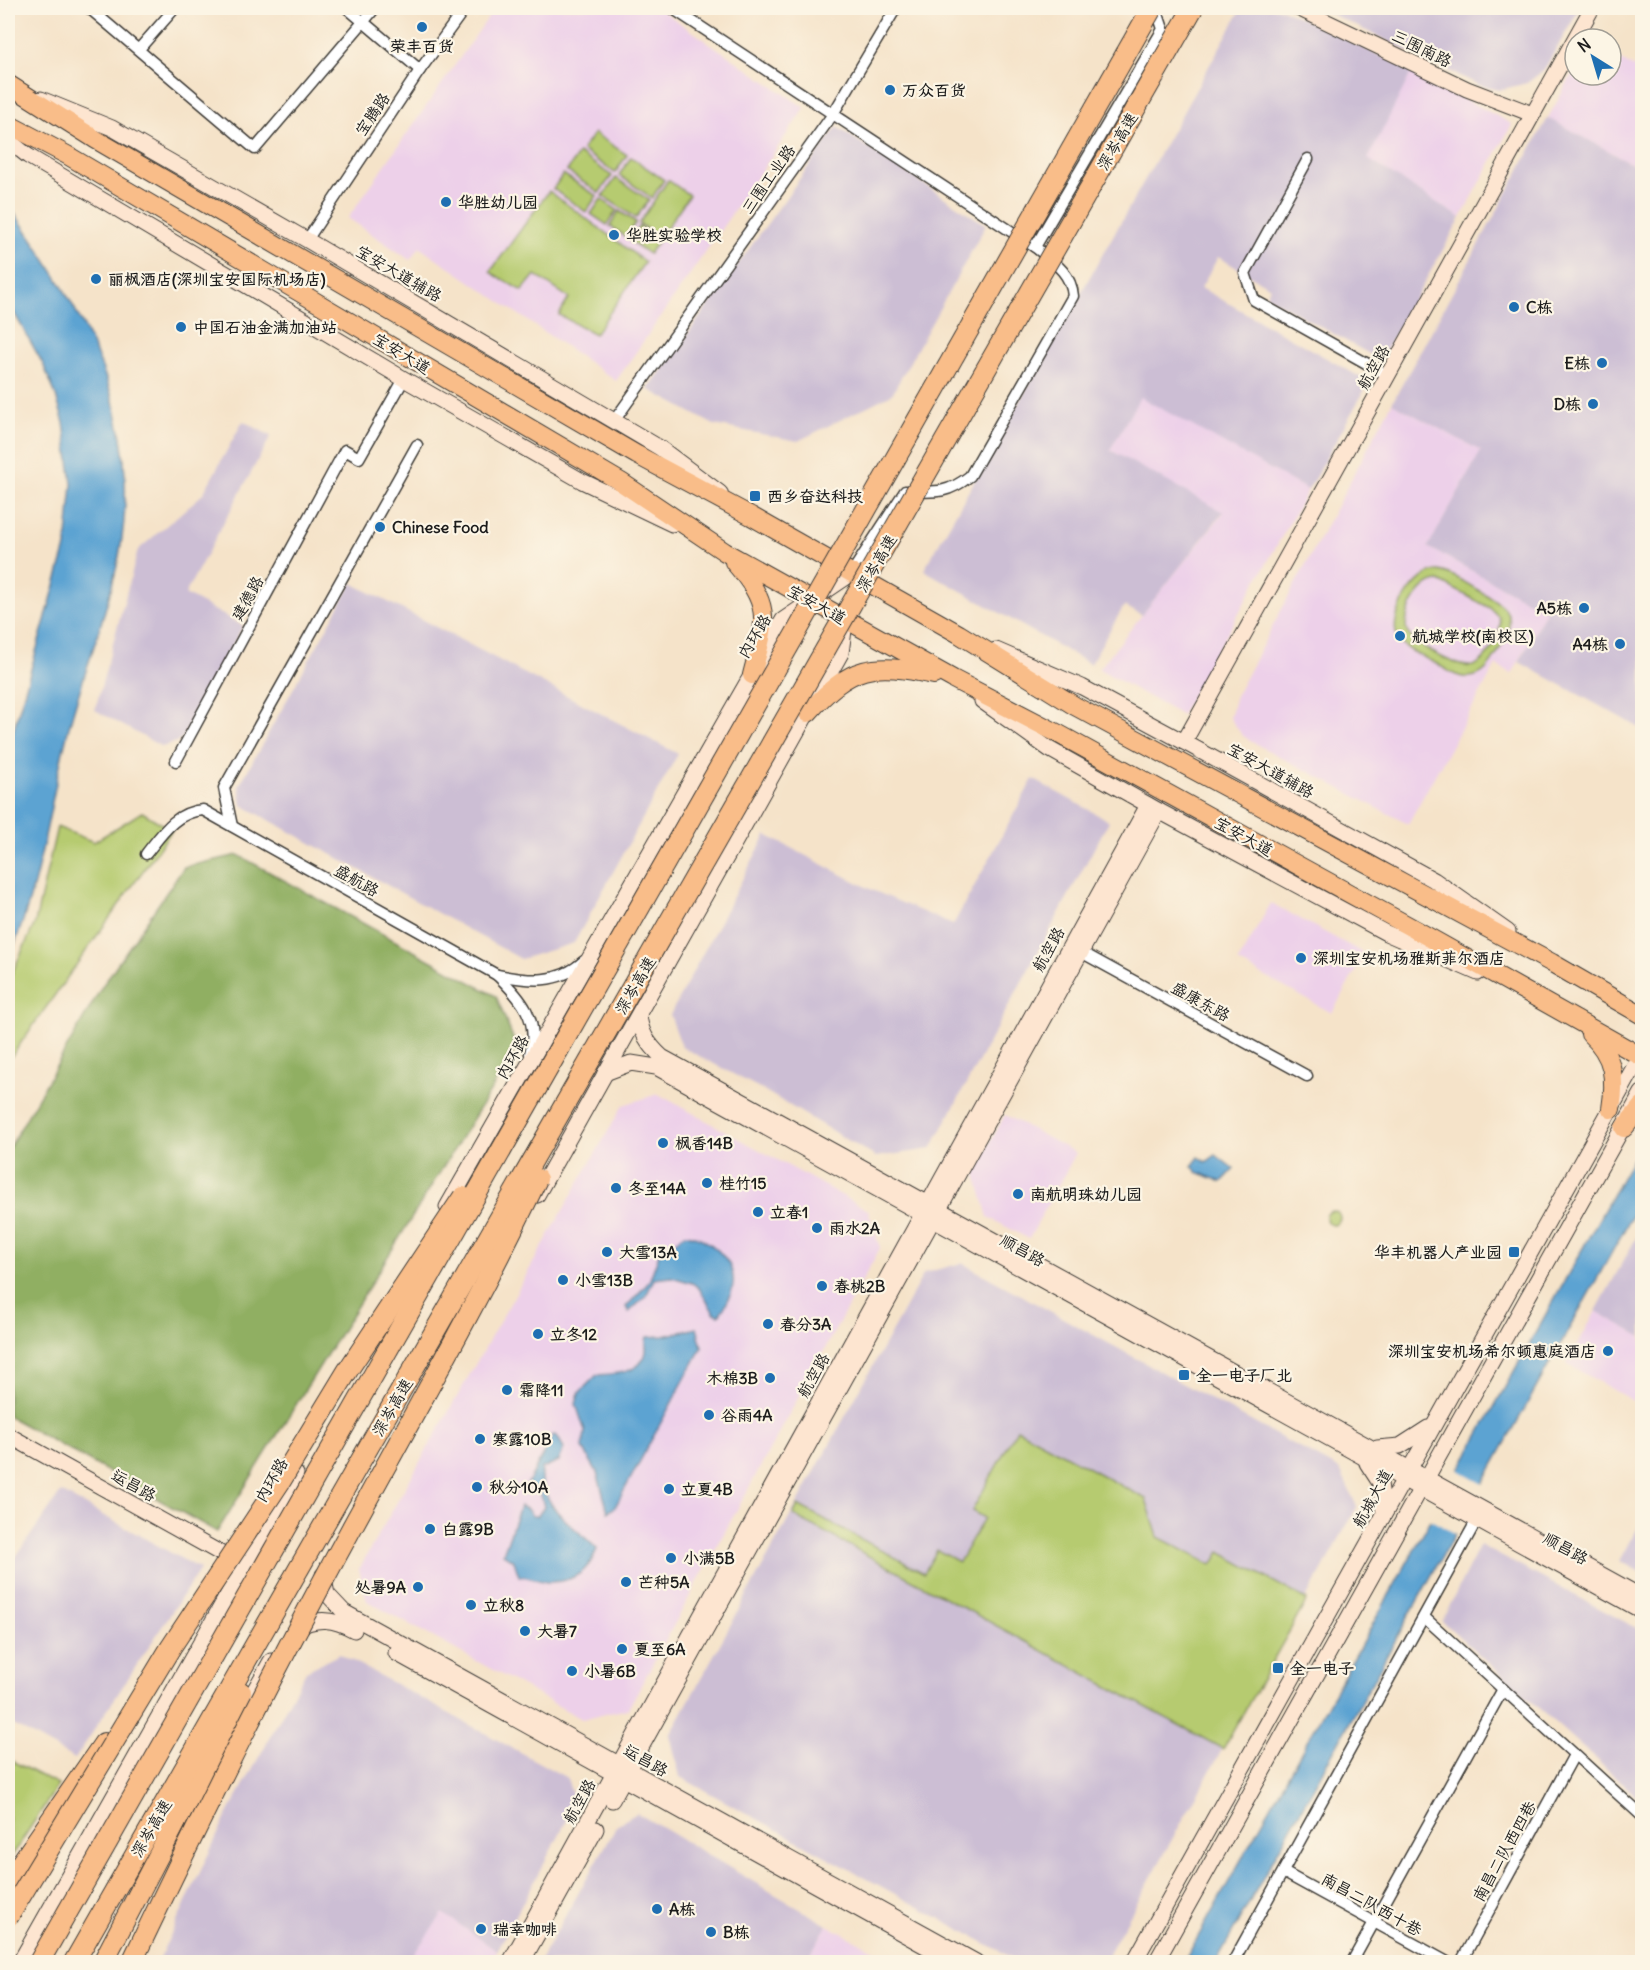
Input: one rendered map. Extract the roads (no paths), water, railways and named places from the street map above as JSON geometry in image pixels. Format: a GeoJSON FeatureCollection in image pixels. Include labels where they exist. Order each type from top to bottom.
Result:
{"type":"FeatureCollection","features":[{"type":"Feature","properties":{"kind":"highway","name":"深岑高速"},"geometry":{"type":"LineString","coordinates":[[39,1962],[1154,8]]}},
{"type":"Feature","properties":{"kind":"highway","name":"深岑高速"},"geometry":{"type":"LineString","coordinates":[[74,1962],[1193,8]]}},
{"type":"Feature","properties":{"kind":"highway"},"geometry":{"type":"LineString","coordinates":[[132,1962],[190,1840],[313,1599],[511,1234],[597,1052]]}},
{"type":"Feature","properties":{"kind":"highway"},"geometry":{"type":"LineString","coordinates":[[8,1882],[171,1647],[280,1482],[348,1370],[558,1055]]}},
{"type":"Feature","properties":{"kind":"highway"},"geometry":{"type":"LineString","coordinates":[[102,1962],[222,1736],[290,1584]]}},
{"type":"Feature","properties":{"kind":"highway"},"geometry":{"type":"LineString","coordinates":[[8,1917],[171,1647]]}},
{"type":"Feature","properties":{"kind":"main road","name":"三围南路"},"geometry":{"type":"LineString","coordinates":[[1298,8],[1467,89],[1532,114]]}},
{"type":"Feature","properties":{"kind":"main road","name":"航空路"},"geometry":{"type":"LineString","coordinates":[[1184,742],[1592,8]]}},
{"type":"Feature","properties":{"kind":"main road","name":"宝安大道辅路"},"geometry":{"type":"LineString","coordinates":[[11,85],[112,128],[307,240],[660,448],[751,516]]}},
{"type":"Feature","properties":{"kind":"main road","name":"宝安大道"},"geometry":{"type":"LineString","coordinates":[[11,85],[95,139],[637,455],[751,516],[958,634],[1075,706],[1552,963],[1642,1015]]}},
{"type":"Feature","properties":{"kind":"main road","name":"宝安大道"},"geometry":{"type":"LineString","coordinates":[[8,124],[67,155],[621,482],[725,552],[953,679],[1067,738],[1575,1021],[1642,1055]]}},
{"type":"Feature","properties":{"kind":"main road"},"geometry":{"type":"LineString","coordinates":[[8,140],[28,156],[404,379],[582,481],[701,538]]}},
{"type":"Feature","properties":{"kind":"main road"},"geometry":{"type":"LineString","coordinates":[[725,552],[755,589],[764,613],[764,626],[752,675]]}},
{"type":"Feature","properties":{"kind":"main road"},"geometry":{"type":"LineString","coordinates":[[102,1962],[323,1568],[733,849],[752,807],[844,647],[851,574]]}},
{"type":"Feature","properties":{"kind":"main road","name":"内环路"},"geometry":{"type":"LineString","coordinates":[[20,1962],[243,1566],[783,620],[851,574]]}},
{"type":"Feature","properties":{"kind":"main road","name":"宝安大道辅路"},"geometry":{"type":"LineString","coordinates":[[958,634],[1082,687],[1434,880],[1552,963]]}},
{"type":"Feature","properties":{"kind":"main road"},"geometry":{"type":"LineString","coordinates":[[808,713],[833,687],[846,678],[870,669],[896,668],[953,679],[1040,743],[1154,808],[1386,933],[1521,991]]}},
{"type":"Feature","properties":{"kind":"main road","name":"航空路"},"geometry":{"type":"LineString","coordinates":[[930,1212],[1081,952],[1154,808]]}},
{"type":"Feature","properties":{"kind":"main road","name":"航空路"},"geometry":{"type":"LineString","coordinates":[[522,1962],[621,1773],[1154,808]]}},
{"type":"Feature","properties":{"kind":"main road"},"geometry":{"type":"LineString","coordinates":[[1599,990],[1617,996],[1642,998]]}},
{"type":"Feature","properties":{"kind":"main road","name":"顺昌路"},"geometry":{"type":"LineString","coordinates":[[639,1014],[645,1038],[662,1057],[930,1212]]}},
{"type":"Feature","properties":{"kind":"main road"},"geometry":{"type":"LineString","coordinates":[[1575,1021],[1600,1044],[1612,1062],[1614,1075],[1611,1109]]}},
{"type":"Feature","properties":{"kind":"main road","name":"航城大道"},"geometry":{"type":"LineString","coordinates":[[1134,1962],[1642,1055]]}},
{"type":"Feature","properties":{"kind":"main road","name":"顺昌路"},"geometry":{"type":"LineString","coordinates":[[605,1073],[618,1066],[631,1063],[656,1067],[930,1212],[1438,1492],[1642,1596]]}},
{"type":"Feature","properties":{"kind":"main road"},"geometry":{"type":"LineString","coordinates":[[1156,1962],[1642,1093]]}},
{"type":"Feature","properties":{"kind":"main road"},"geometry":{"type":"LineString","coordinates":[[1624,1128],[1642,1106]]}},
{"type":"Feature","properties":{"kind":"main road"},"geometry":{"type":"LineString","coordinates":[[1384,1513],[1380,1483],[1368,1453],[1400,1446],[1435,1423]]}},
{"type":"Feature","properties":{"kind":"main road","name":"运昌路"},"geometry":{"type":"LineString","coordinates":[[8,1435],[243,1566]]}},
{"type":"Feature","properties":{"kind":"main road","name":"顺昌路"},"geometry":{"type":"LineString","coordinates":[[1478,1513],[1642,1611]]}},
{"type":"Feature","properties":{"kind":"main road","name":"运昌路"},"geometry":{"type":"LineString","coordinates":[[323,1568],[323,1582],[327,1594],[344,1612],[954,1962]]}},
{"type":"Feature","properties":{"kind":"main road","name":"运昌路"},"geometry":{"type":"LineString","coordinates":[[284,1638],[312,1621],[339,1621],[976,1962]]}},
{"type":"Feature","properties":{"kind":"main road","name":"航空路"},"geometry":{"type":"LineString","coordinates":[[510,1962],[621,1773]]}},
{"type":"Feature","properties":{"kind":"street"},"geometry":{"type":"LineString","coordinates":[[89,8],[255,149],[375,8]]}},
{"type":"Feature","properties":{"kind":"street"},"geometry":{"type":"LineString","coordinates":[[139,49],[175,8]]}},
{"type":"Feature","properties":{"kind":"street"},"geometry":{"type":"LineString","coordinates":[[347,8],[420,70]]}},
{"type":"Feature","properties":{"kind":"street","name":"宝腾路"},"geometry":{"type":"LineString","coordinates":[[307,240],[420,70],[465,8]]}},
{"type":"Feature","properties":{"kind":"street"},"geometry":{"type":"LineString","coordinates":[[672,8],[1035,247],[1061,269],[1072,283],[1072,296],[970,476],[956,487],[943,492],[905,491],[851,574]]}},
{"type":"Feature","properties":{"kind":"street","name":"三围工业路"},"geometry":{"type":"LineString","coordinates":[[614,421],[833,114],[896,8]]}},
{"type":"Feature","properties":{"kind":"street"},"geometry":{"type":"LineString","coordinates":[[1035,247],[1163,29],[1154,8]]}},
{"type":"Feature","properties":{"kind":"street"},"geometry":{"type":"LineString","coordinates":[[1308,159],[1245,273],[1254,300],[1389,376]]}},
{"type":"Feature","properties":{"kind":"street","name":"建德路"},"geometry":{"type":"LineString","coordinates":[[176,761],[345,450],[359,458],[404,379]]}},
{"type":"Feature","properties":{"kind":"street"},"geometry":{"type":"LineString","coordinates":[[232,826],[224,788],[417,445]]}},
{"type":"Feature","properties":{"kind":"street","name":"盛航路"},"geometry":{"type":"LineString","coordinates":[[146,854],[177,818],[190,811],[203,810],[497,975]]}},
{"type":"Feature","properties":{"kind":"street"},"geometry":{"type":"LineString","coordinates":[[497,975],[528,980],[550,979],[578,967],[593,951]]}},
{"type":"Feature","properties":{"kind":"street","name":"盛康东路"},"geometry":{"type":"LineString","coordinates":[[1081,952],[1307,1076]]}},
{"type":"Feature","properties":{"kind":"street"},"geometry":{"type":"LineString","coordinates":[[497,975],[517,994],[531,1021],[533,1036],[526,1069]]}},
{"type":"Feature","properties":{"kind":"street"},"geometry":{"type":"LineString","coordinates":[[1233,1962],[1424,1617],[1478,1513]]}},
{"type":"Feature","properties":{"kind":"street"},"geometry":{"type":"LineString","coordinates":[[1424,1617],[1642,1816]]}},
{"type":"Feature","properties":{"kind":"street"},"geometry":{"type":"LineString","coordinates":[[1352,1962],[1503,1689]]}},
{"type":"Feature","properties":{"kind":"street","name":"南昌二队西四巷"},"geometry":{"type":"LineString","coordinates":[[1461,1962],[1574,1755]]}},
{"type":"Feature","properties":{"kind":"street","name":"南昌二队西十巷"},"geometry":{"type":"LineString","coordinates":[[1283,1872],[1447,1962]]}},
{"type":"Feature","properties":{"kind":"water"},"geometry":{"type":"Polygon","coordinates":[[[8,204],[62,286],[103,369],[116,412],[124,457],[125,505],[114,578],[67,735],[36,877],[19,933],[8,959],[8,749],[66,547],[72,484],[64,423],[55,393],[43,364],[8,302],[8,204]]]}},
{"type":"Feature","properties":{"kind":"water"},"geometry":{"type":"Polygon","coordinates":[[[1642,1142],[1642,1198],[1216,1962],[1184,1962],[1642,1142]]]}},
{"type":"Feature","properties":{"kind":"water"},"geometry":{"type":"Polygon","coordinates":[[[1216,1155],[1234,1169],[1222,1182],[1197,1172],[1192,1166],[1199,1157],[1206,1162],[1216,1155]]]}},
{"type":"Feature","properties":{"kind":"water"},"geometry":{"type":"Polygon","coordinates":[[[685,1234],[693,1235],[710,1244],[730,1267],[733,1285],[722,1312],[719,1315],[714,1313],[699,1288],[692,1283],[672,1277],[654,1279],[646,1296],[629,1312],[626,1307],[649,1282],[659,1254],[685,1234]]]}},
{"type":"Feature","properties":{"kind":"water"},"geometry":{"type":"Polygon","coordinates":[[[697,1328],[702,1347],[615,1507],[608,1512],[597,1472],[583,1448],[585,1431],[576,1404],[579,1393],[597,1375],[626,1371],[639,1364],[646,1351],[647,1337],[664,1336],[697,1328]]]}},
{"type":"Feature","properties":{"kind":"water"},"geometry":{"type":"Polygon","coordinates":[[[553,1435],[557,1436],[564,1448],[559,1461],[542,1468],[542,1482],[546,1494],[559,1514],[597,1549],[590,1563],[580,1573],[567,1580],[548,1582],[519,1576],[514,1561],[503,1554],[520,1506],[527,1509],[532,1516],[538,1516],[544,1506],[540,1492],[527,1485],[553,1435]]]}},
{"type":"Feature","properties":{"kind":"place","name":"荣丰百货"},"geometry":{"type":"Point","coordinates":[422,27]}},
{"type":"Feature","properties":{"kind":"place","name":"万众百货"},"geometry":{"type":"Point","coordinates":[890,90]}},
{"type":"Feature","properties":{"kind":"place","name":"华胜幼儿园"},"geometry":{"type":"Point","coordinates":[446,202]}},
{"type":"Feature","properties":{"kind":"place","name":"华胜实验学校"},"geometry":{"type":"Point","coordinates":[614,235]}},
{"type":"Feature","properties":{"kind":"place","name":"丽枫酒店(深圳宝安国际机场店)"},"geometry":{"type":"Point","coordinates":[96,279]}},
{"type":"Feature","properties":{"kind":"place","name":"C栋"},"geometry":{"type":"Point","coordinates":[1514,307]}},
{"type":"Feature","properties":{"kind":"place","name":"中国石油金满加油站"},"geometry":{"type":"Point","coordinates":[181,327]}},
{"type":"Feature","properties":{"kind":"place","name":"E栋"},"geometry":{"type":"Point","coordinates":[1602,363]}},
{"type":"Feature","properties":{"kind":"place","name":"D栋"},"geometry":{"type":"Point","coordinates":[1593,404]}},
{"type":"Feature","properties":{"kind":"place","name":"西乡奋达科技"},"geometry":{"type":"Point","coordinates":[755,496]}},
{"type":"Feature","properties":{"kind":"place","name":"Chinese Food"},"geometry":{"type":"Point","coordinates":[380,527]}},
{"type":"Feature","properties":{"kind":"place","name":"A5栋"},"geometry":{"type":"Point","coordinates":[1584,608]}},
{"type":"Feature","properties":{"kind":"place","name":"航城学校(南校区)"},"geometry":{"type":"Point","coordinates":[1400,636]}},
{"type":"Feature","properties":{"kind":"place","name":"A4栋"},"geometry":{"type":"Point","coordinates":[1620,644]}},
{"type":"Feature","properties":{"kind":"place","name":"深圳宝安机场雅斯菲尔酒店"},"geometry":{"type":"Point","coordinates":[1301,958]}},
{"type":"Feature","properties":{"kind":"place","name":"枫香14B"},"geometry":{"type":"Point","coordinates":[663,1143]}},
{"type":"Feature","properties":{"kind":"place","name":"桂竹15"},"geometry":{"type":"Point","coordinates":[707,1183]}},
{"type":"Feature","properties":{"kind":"place","name":"冬至14A"},"geometry":{"type":"Point","coordinates":[616,1188]}},
{"type":"Feature","properties":{"kind":"place","name":"南航明珠幼儿园"},"geometry":{"type":"Point","coordinates":[1018,1194]}},
{"type":"Feature","properties":{"kind":"place","name":"立春1"},"geometry":{"type":"Point","coordinates":[758,1212]}},
{"type":"Feature","properties":{"kind":"place","name":"雨水2A"},"geometry":{"type":"Point","coordinates":[817,1228]}},
{"type":"Feature","properties":{"kind":"place","name":"大雪13A"},"geometry":{"type":"Point","coordinates":[607,1252]}},
{"type":"Feature","properties":{"kind":"place","name":"华丰机器人产业园"},"geometry":{"type":"Point","coordinates":[1514,1252]}},
{"type":"Feature","properties":{"kind":"place","name":"小雪13B"},"geometry":{"type":"Point","coordinates":[563,1280]}},
{"type":"Feature","properties":{"kind":"place","name":"春桃2B"},"geometry":{"type":"Point","coordinates":[822,1286]}},
{"type":"Feature","properties":{"kind":"place","name":"春分3A"},"geometry":{"type":"Point","coordinates":[768,1324]}},
{"type":"Feature","properties":{"kind":"place","name":"立冬12"},"geometry":{"type":"Point","coordinates":[538,1334]}},
{"type":"Feature","properties":{"kind":"place","name":"深圳宝安机场希尔顿惠庭酒店"},"geometry":{"type":"Point","coordinates":[1608,1351]}},
{"type":"Feature","properties":{"kind":"place","name":"全一电子厂北"},"geometry":{"type":"Point","coordinates":[1184,1375]}},
{"type":"Feature","properties":{"kind":"place","name":"木棉3B"},"geometry":{"type":"Point","coordinates":[770,1378]}},
{"type":"Feature","properties":{"kind":"place","name":"霜降11"},"geometry":{"type":"Point","coordinates":[507,1390]}},
{"type":"Feature","properties":{"kind":"place","name":"谷雨4A"},"geometry":{"type":"Point","coordinates":[709,1415]}},
{"type":"Feature","properties":{"kind":"place","name":"寒露10B"},"geometry":{"type":"Point","coordinates":[480,1439]}},
{"type":"Feature","properties":{"kind":"place","name":"秋分10A"},"geometry":{"type":"Point","coordinates":[477,1487]}},
{"type":"Feature","properties":{"kind":"place","name":"立夏4B"},"geometry":{"type":"Point","coordinates":[669,1489]}},
{"type":"Feature","properties":{"kind":"place","name":"白露9B"},"geometry":{"type":"Point","coordinates":[430,1529]}},
{"type":"Feature","properties":{"kind":"place","name":"小满5B"},"geometry":{"type":"Point","coordinates":[671,1558]}},
{"type":"Feature","properties":{"kind":"place","name":"芒种5A"},"geometry":{"type":"Point","coordinates":[626,1582]}},
{"type":"Feature","properties":{"kind":"place","name":"处暑9A"},"geometry":{"type":"Point","coordinates":[418,1587]}},
{"type":"Feature","properties":{"kind":"place","name":"立秋8"},"geometry":{"type":"Point","coordinates":[471,1605]}},
{"type":"Feature","properties":{"kind":"place","name":"大暑7"},"geometry":{"type":"Point","coordinates":[525,1631]}},
{"type":"Feature","properties":{"kind":"place","name":"夏至6A"},"geometry":{"type":"Point","coordinates":[622,1649]}},
{"type":"Feature","properties":{"kind":"place","name":"全一电子"},"geometry":{"type":"Point","coordinates":[1278,1668]}},
{"type":"Feature","properties":{"kind":"place","name":"小暑6B"},"geometry":{"type":"Point","coordinates":[572,1671]}},
{"type":"Feature","properties":{"kind":"place","name":"A栋"},"geometry":{"type":"Point","coordinates":[657,1909]}},
{"type":"Feature","properties":{"kind":"place","name":"瑞幸咖啡"},"geometry":{"type":"Point","coordinates":[481,1929]}},
{"type":"Feature","properties":{"kind":"place","name":"B栋"},"geometry":{"type":"Point","coordinates":[711,1932]}}]}
